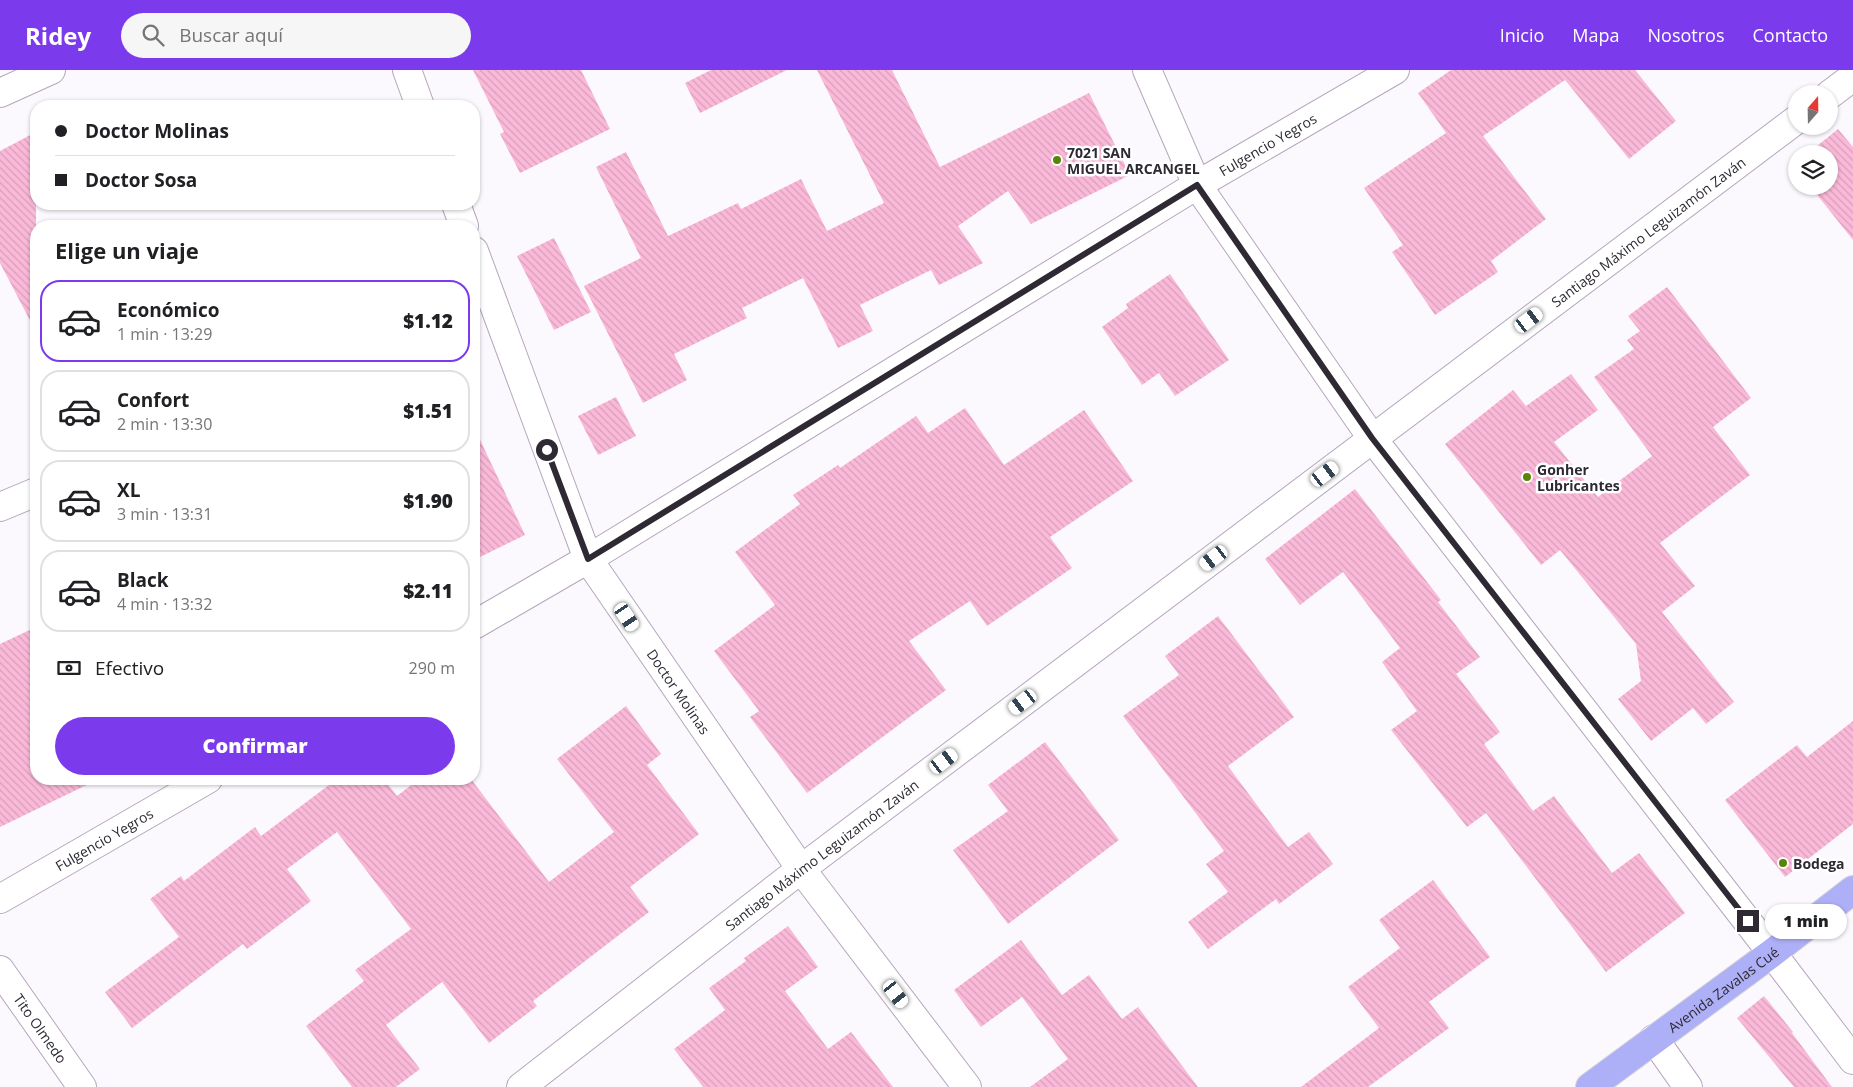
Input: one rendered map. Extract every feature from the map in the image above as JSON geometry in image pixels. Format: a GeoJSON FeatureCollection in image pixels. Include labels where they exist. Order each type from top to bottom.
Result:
{"type":"FeatureCollection","features":[{"type":"Feature","properties":{"kind":"main road","name":"Avenida Zavalas Cué"},"geometry":{"type":"LineString","coordinates":[[1590,1087],[1853,890]]}},
{"type":"Feature","properties":{"kind":"street"},"geometry":{"type":"LineString","coordinates":[[0,93],[51,70]]}},
{"type":"Feature","properties":{"kind":"street"},"geometry":{"type":"LineString","coordinates":[[407,70],[418,100]]}},
{"type":"Feature","properties":{"kind":"street"},"geometry":{"type":"LineString","coordinates":[[1147,70],[1197,185],[1372,438],[1772,952],[1853,1060]]}},
{"type":"Feature","properties":{"kind":"street","name":"Fulgencio Yegros"},"geometry":{"type":"LineString","coordinates":[[480,622],[588,559],[1197,185],[1395,70]]}},
{"type":"Feature","properties":{"kind":"street"},"geometry":{"type":"LineString","coordinates":[[1838,88],[1853,77]]}},
{"type":"Feature","properties":{"kind":"street","name":"Santiago Máximo Leguizamón Zaván"},"geometry":{"type":"LineString","coordinates":[[521,1087],[801,869],[1788,126]]}},
{"type":"Feature","properties":{"kind":"street","name":"Doctor Molinas"},"geometry":{"type":"LineString","coordinates":[[480,267],[588,559],[801,869],[967,1087]]}},
{"type":"Feature","properties":{"kind":"street"},"geometry":{"type":"LineString","coordinates":[[0,507],[30,494]]}},
{"type":"Feature","properties":{"kind":"street","name":"Fulgencio Yegros"},"geometry":{"type":"LineString","coordinates":[[0,899],[198,785]]}},
{"type":"Feature","properties":{"kind":"street","name":"Tito Olmedo"},"geometry":{"type":"LineString","coordinates":[[0,970],[82,1087]]}},
{"type":"Feature","properties":{"kind":"street"},"geometry":{"type":"LineString","coordinates":[[1654,1039],[1688,1087]]}},
{"type":"Feature","properties":{"kind":"building"},"geometry":{"type":"Polygon","coordinates":[[[473,70],[581,70],[610,129],[520,173],[500,134],[504,132],[473,70]]]}},
{"type":"Feature","properties":{"kind":"building"},"geometry":{"type":"Polygon","coordinates":[[[711,70],[787,70],[700,113],[685,83],[711,70]]]}},
{"type":"Feature","properties":{"kind":"building"},"geometry":{"type":"Polygon","coordinates":[[[817,70],[892,70],[940,167],[1089,93],[1130,175],[1031,224],[1008,191],[958,226],[983,263],[939,285],[931,270],[860,305],[873,331],[838,348],[803,278],[742,308],[747,318],[674,354],[687,380],[643,403],[584,286],[641,258],[596,167],[626,152],[668,236],[738,203],[741,209],[801,179],[827,231],[884,203],[817,70]]]}},
{"type":"Feature","properties":{"kind":"building"},"geometry":{"type":"Polygon","coordinates":[[[1451,70],[1635,70],[1676,121],[1629,159],[1565,80],[1483,136],[1546,219],[1491,261],[1498,272],[1435,315],[1392,252],[1403,245],[1364,188],[1446,133],[1418,93],[1451,70]]]}},
{"type":"Feature","properties":{"kind":"building"},"geometry":{"type":"Polygon","coordinates":[[[1838,129],[1853,147],[1853,240],[1817,195],[1838,195],[1838,145],[1818,145],[1831,135],[1838,135],[1838,129]]]}},
{"type":"Feature","properties":{"kind":"building"},"geometry":{"type":"Polygon","coordinates":[[[30,135],[30,210],[36,210],[36,220],[30,220],[30,320],[0,263],[0,151],[30,135]]]}},
{"type":"Feature","properties":{"kind":"building"},"geometry":{"type":"Polygon","coordinates":[[[554,238],[591,312],[554,330],[517,256],[554,238]]]}},
{"type":"Feature","properties":{"kind":"building"},"geometry":{"type":"Polygon","coordinates":[[[1170,274],[1229,360],[1175,396],[1159,373],[1142,385],[1102,327],[1128,308],[1126,304],[1170,274]]]}},
{"type":"Feature","properties":{"kind":"building"},"geometry":{"type":"Polygon","coordinates":[[[1667,287],[1751,398],[1713,427],[1750,475],[1660,543],[1695,586],[1662,612],[1734,702],[1706,724],[1693,708],[1651,741],[1618,699],[1641,681],[1636,644],[1560,550],[1541,565],[1445,444],[1513,390],[1526,406],[1571,374],[1598,410],[1554,442],[1598,497],[1652,456],[1594,377],[1634,349],[1627,340],[1640,331],[1628,316],[1667,287]]]}},
{"type":"Feature","properties":{"kind":"building"},"geometry":{"type":"Polygon","coordinates":[[[616,397],[636,436],[598,455],[578,416],[616,397]]]}},
{"type":"Feature","properties":{"kind":"building"},"geometry":{"type":"Polygon","coordinates":[[[965,408],[1004,465],[1084,410],[1133,481],[1050,537],[1072,568],[987,626],[970,601],[909,641],[946,690],[807,793],[750,717],[759,711],[714,651],[775,605],[735,552],[800,504],[793,495],[838,465],[840,468],[916,416],[928,433],[965,408]]]}},
{"type":"Feature","properties":{"kind":"building"},"geometry":{"type":"Polygon","coordinates":[[[480,440],[525,535],[480,557],[480,440]]]}},
{"type":"Feature","properties":{"kind":"building"},"geometry":{"type":"Polygon","coordinates":[[[1355,489],[1441,600],[1438,602],[1480,657],[1456,674],[1500,732],[1484,744],[1533,811],[1554,796],[1612,873],[1639,853],[1685,913],[1606,972],[1486,813],[1467,827],[1391,730],[1417,711],[1382,662],[1400,648],[1343,572],[1300,605],[1265,559],[1355,489]]]}},
{"type":"Feature","properties":{"kind":"building"},"geometry":{"type":"Polygon","coordinates":[[[1218,616],[1294,717],[1228,766],[1288,847],[1309,832],[1333,864],[1279,904],[1276,899],[1208,949],[1188,922],[1228,892],[1206,864],[1224,851],[1123,716],[1179,675],[1165,656],[1218,616]]]}},
{"type":"Feature","properties":{"kind":"building"},"geometry":{"type":"Polygon","coordinates":[[[30,630],[30,785],[87,785],[0,827],[0,644],[30,630]]]}},
{"type":"Feature","properties":{"kind":"building"},"geometry":{"type":"Polygon","coordinates":[[[626,706],[661,754],[647,765],[699,834],[630,887],[649,912],[533,1001],[537,1006],[489,1043],[442,982],[386,1025],[420,1069],[396,1087],[352,1087],[306,1026],[364,981],[355,970],[411,929],[337,832],[287,869],[311,901],[247,949],[243,944],[132,1028],[105,992],[179,937],[150,899],[181,876],[184,881],[255,827],[261,836],[329,785],[389,785],[397,796],[411,785],[476,785],[549,882],[614,832],[557,759],[626,706]]]}},
{"type":"Feature","properties":{"kind":"building"},"geometry":{"type":"Polygon","coordinates":[[[1853,721],[1853,824],[1785,877],[1725,800],[1797,745],[1807,757],[1853,721]]]}},
{"type":"Feature","properties":{"kind":"building"},"geometry":{"type":"Polygon","coordinates":[[[1045,742],[1119,840],[1008,924],[953,850],[1008,811],[988,785],[1045,742]]]}},
{"type":"Feature","properties":{"kind":"building"},"geometry":{"type":"Polygon","coordinates":[[[1433,880],[1490,957],[1429,1002],[1449,1028],[1368,1087],[1301,1087],[1379,1028],[1348,987],[1400,948],[1379,920],[1433,880]]]}},
{"type":"Feature","properties":{"kind":"building"},"geometry":{"type":"Polygon","coordinates":[[[788,926],[818,967],[785,991],[828,1049],[851,1032],[893,1087],[703,1087],[674,1049],[725,1010],[709,988],[746,961],[744,958],[788,926]]]}},
{"type":"Feature","properties":{"kind":"building"},"geometry":{"type":"Polygon","coordinates":[[[1021,940],[1062,995],[1089,975],[1122,1019],[1138,1007],[1198,1087],[1030,1087],[1068,1059],[1022,997],[981,1027],[954,990],[1021,940]]]}},
{"type":"Feature","properties":{"kind":"building"},"geometry":{"type":"Polygon","coordinates":[[[1764,996],[1793,1032],[1832,1087],[1794,1087],[1737,1018],[1764,996]]]}},
{"type":"Feature","properties":{"kind":"place","name":"7021 SAN MIGUEL ARCANGEL"},"geometry":{"type":"Point","coordinates":[1057,160]}},
{"type":"Feature","properties":{"kind":"place","name":"Gonher Lubricantes"},"geometry":{"type":"Point","coordinates":[1527,477]}},
{"type":"Feature","properties":{"kind":"place","name":"Bodega"},"geometry":{"type":"Point","coordinates":[1783,863]}},
{"type":"Feature","properties":{"kind":"route"},"geometry":{"type":"LineString","coordinates":[[547,450],[588,559],[1197,185],[1372,438],[1748,921]]}}]}
